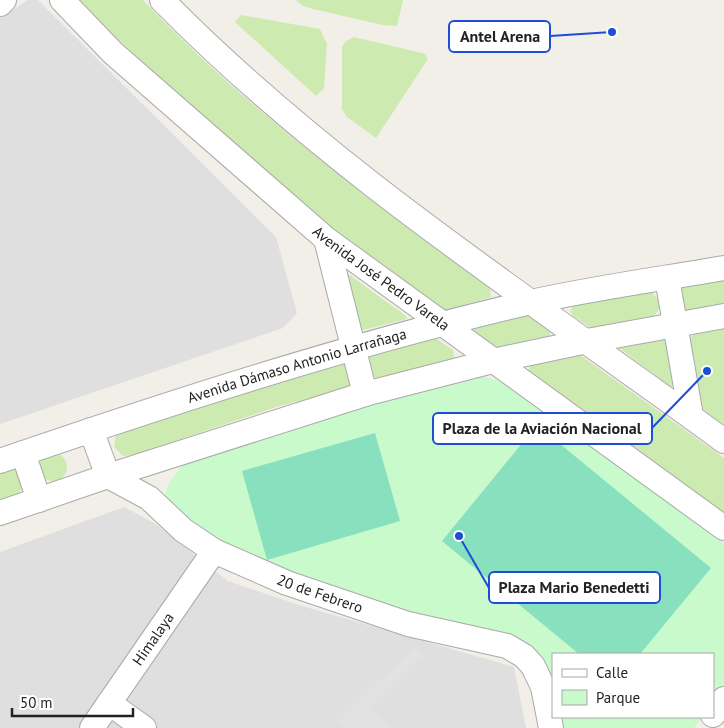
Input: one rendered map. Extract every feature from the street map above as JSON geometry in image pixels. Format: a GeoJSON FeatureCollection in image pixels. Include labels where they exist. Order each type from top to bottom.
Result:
{"type":"FeatureCollection","features":[{"type":"Feature","properties":{"kind":"street"},"geometry":{"type":"LineString","coordinates":[[0,4],[4,0]]}},
{"type":"Feature","properties":{"kind":"street","name":"Avenida José Pedro Varela"},"geometry":{"type":"LineString","coordinates":[[62,0],[114,53],[326,238],[724,528]]}},
{"type":"Feature","properties":{"kind":"street"},"geometry":{"type":"LineString","coordinates":[[162,0],[240,75],[370,183],[724,441]]}},
{"type":"Feature","properties":{"kind":"street"},"geometry":{"type":"LineString","coordinates":[[326,238],[365,394]]}},
{"type":"Feature","properties":{"kind":"street","name":"Avenida Dámaso Antonio Larrañaga"},"geometry":{"type":"LineString","coordinates":[[0,461],[158,407],[353,348],[443,324],[532,302],[724,268]]}},
{"type":"Feature","properties":{"kind":"street"},"geometry":{"type":"LineString","coordinates":[[667,278],[691,416]]}},
{"type":"Feature","properties":{"kind":"street"},"geometry":{"type":"LineString","coordinates":[[0,513],[108,476],[365,394],[493,361],[587,341],[724,316]]}},
{"type":"Feature","properties":{"kind":"street"},"geometry":{"type":"LineString","coordinates":[[91,430],[108,476]]}},
{"type":"Feature","properties":{"kind":"street"},"geometry":{"type":"LineString","coordinates":[[23,453],[39,500]]}},
{"type":"Feature","properties":{"kind":"street","name":"20 de Febrero"},"geometry":{"type":"LineString","coordinates":[[108,476],[149,498],[183,530],[214,551],[330,600],[408,624],[507,646],[524,656],[539,677],[551,728]]}},
{"type":"Feature","properties":{"kind":"street","name":"Himalaya"},"geometry":{"type":"LineString","coordinates":[[92,728],[214,551]]}},
{"type":"Feature","properties":{"kind":"street"},"geometry":{"type":"LineString","coordinates":[[714,713],[724,699]]}},
{"type":"Feature","properties":{"kind":"street"},"geometry":{"type":"LineString","coordinates":[[109,704],[144,728]]}},
{"type":"Feature","properties":{"kind":"shaded area"},"geometry":{"type":"Polygon","coordinates":[[[28,0],[38,0],[276,237],[297,313],[283,328],[0,424],[0,18],[28,0]]]}},
{"type":"Feature","properties":{"kind":"shaded area"},"geometry":{"type":"Polygon","coordinates":[[[124,507],[154,523],[228,581],[302,606],[514,667],[526,728],[0,728],[0,552],[124,507]]]}},
{"type":"Feature","properties":{"kind":"shaded area"},"geometry":{"type":"Polygon","coordinates":[[[414,647],[422,655],[370,706],[390,728],[344,728],[337,722],[414,647]]]}},
{"type":"Feature","properties":{"kind":"green space"},"geometry":{"type":"Polygon","coordinates":[[[77,0],[143,0],[183,41],[267,116],[354,187],[490,288],[491,297],[442,311],[284,192],[196,114],[77,0]]]}},
{"type":"Feature","properties":{"kind":"green space"},"geometry":{"type":"Polygon","coordinates":[[[296,0],[403,0],[397,26],[383,25],[313,9],[303,6],[296,0]]]}},
{"type":"Feature","properties":{"kind":"green space"},"geometry":{"type":"Polygon","coordinates":[[[241,15],[320,29],[327,44],[324,88],[316,96],[235,22],[241,15]]]}},
{"type":"Feature","properties":{"kind":"green space"},"geometry":{"type":"Polygon","coordinates":[[[354,37],[422,53],[428,59],[376,138],[347,117],[342,109],[342,47],[346,41],[354,37]]]}},
{"type":"Feature","properties":{"kind":"green space"},"geometry":{"type":"Polygon","coordinates":[[[347,273],[406,316],[407,319],[359,331],[347,273]]]}},
{"type":"Feature","properties":{"kind":"green space"},"geometry":{"type":"Polygon","coordinates":[[[724,276],[724,306],[683,313],[676,285],[724,276]]]}},
{"type":"Feature","properties":{"kind":"green space"},"geometry":{"type":"Polygon","coordinates":[[[651,292],[659,302],[659,309],[650,319],[593,329],[573,316],[570,311],[574,304],[651,292]]]}},
{"type":"Feature","properties":{"kind":"green space"},"geometry":{"type":"Polygon","coordinates":[[[528,316],[550,332],[550,338],[498,349],[473,332],[474,327],[528,316]]]}},
{"type":"Feature","properties":{"kind":"green space"},"geometry":{"type":"Polygon","coordinates":[[[724,328],[724,425],[701,408],[689,339],[695,333],[724,328]]]}},
{"type":"Feature","properties":{"kind":"green space"},"geometry":{"type":"Polygon","coordinates":[[[434,337],[453,350],[454,359],[378,379],[369,374],[368,356],[434,337]]]}},
{"type":"Feature","properties":{"kind":"green space"},"geometry":{"type":"Polygon","coordinates":[[[662,339],[666,341],[674,384],[671,387],[619,348],[662,339]]]}},
{"type":"Feature","properties":{"kind":"green space"},"geometry":{"type":"Polygon","coordinates":[[[580,355],[724,458],[724,513],[529,372],[529,367],[532,365],[580,355]]]}},
{"type":"Feature","properties":{"kind":"green space"},"geometry":{"type":"Polygon","coordinates":[[[345,360],[352,386],[349,389],[279,406],[133,455],[123,456],[114,447],[116,433],[345,360]]]}},
{"type":"Feature","properties":{"kind":"green space"},"geometry":{"type":"Polygon","coordinates":[[[483,376],[500,381],[724,543],[724,686],[714,701],[714,653],[552,653],[552,704],[544,670],[218,545],[163,502],[169,483],[184,463],[348,409],[483,376]]]}},
{"type":"Feature","properties":{"kind":"green space"},"geometry":{"type":"Polygon","coordinates":[[[537,425],[711,568],[641,653],[578,653],[442,541],[537,425]]]}},
{"type":"Feature","properties":{"kind":"green space"},"geometry":{"type":"Polygon","coordinates":[[[375,433],[400,521],[267,560],[242,471],[375,433]]]}},
{"type":"Feature","properties":{"kind":"green space"},"geometry":{"type":"Polygon","coordinates":[[[53,453],[63,457],[67,467],[63,477],[53,481],[43,477],[39,467],[43,457],[53,453]]]}},
{"type":"Feature","properties":{"kind":"green space"},"geometry":{"type":"Polygon","coordinates":[[[13,469],[18,471],[23,488],[15,496],[0,502],[0,470],[13,469]]]}},
{"type":"Feature","properties":{"kind":"green space"},"geometry":{"type":"Polygon","coordinates":[[[554,718],[701,718],[694,728],[556,728],[554,718]]]}},
{"type":"Feature","properties":{"kind":"place","name":"Antel Arena"},"geometry":{"type":"Point","coordinates":[612,32]}},
{"type":"Feature","properties":{"kind":"place","name":"Plaza de la Aviación Nacional"},"geometry":{"type":"Point","coordinates":[707,371]}},
{"type":"Feature","properties":{"kind":"place","name":"Plaza Mario Benedetti"},"geometry":{"type":"Point","coordinates":[459,536]}}]}
